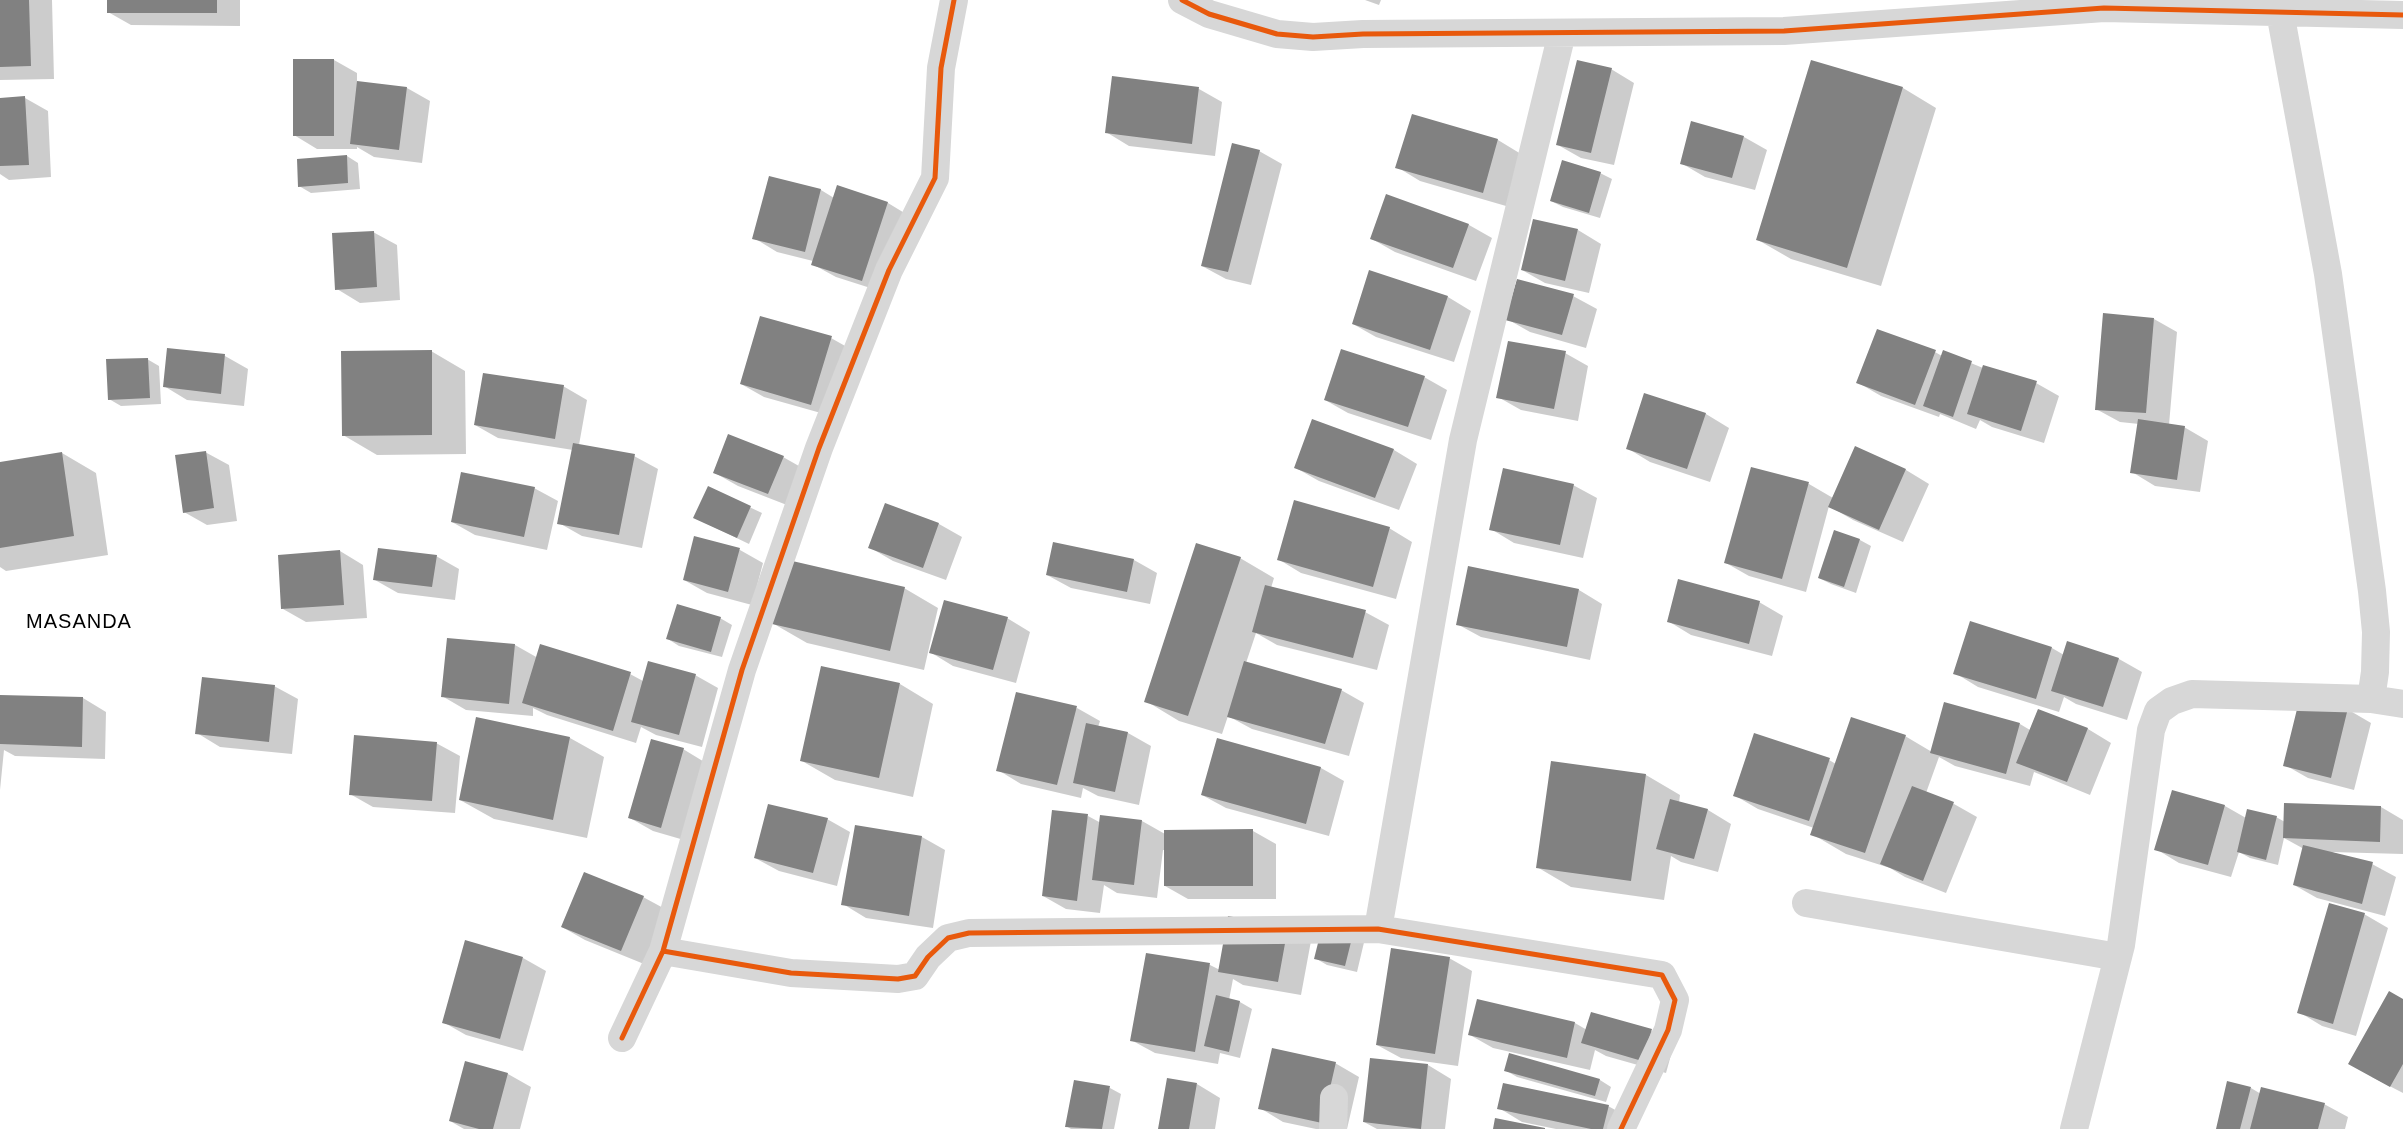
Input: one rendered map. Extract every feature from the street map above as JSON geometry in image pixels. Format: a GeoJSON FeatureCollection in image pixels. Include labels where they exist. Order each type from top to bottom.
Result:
{"type":"FeatureCollection","features":[{"type":"Feature","properties":{"kind":"street"},"geometry":{"type":"LineString","coordinates":[[622,1038],[663,951],[742,670],[815,458],[889,270],[935,178],[941,68],[954,0]]}},
{"type":"Feature","properties":{"kind":"street"},"geometry":{"type":"LineString","coordinates":[[1182,0],[1209,14],[1277,34],[1313,37],[1363,34],[1784,31],[2104,4],[2280,12],[2403,15]]}},
{"type":"Feature","properties":{"kind":"street"},"geometry":{"type":"LineString","coordinates":[[2280,12],[2328,274],[2372,591],[2376,632],[2375,672],[2371,699]]}},
{"type":"Feature","properties":{"kind":"street"},"geometry":{"type":"LineString","coordinates":[[1378,929],[1463,440],[1562,33]]}},
{"type":"Feature","properties":{"kind":"street"},"geometry":{"type":"LineString","coordinates":[[2074,1129],[2118,957],[2151,730],[2158,711],[2172,701],[2192,694],[2371,699],[2403,704]]}},
{"type":"Feature","properties":{"kind":"street"},"geometry":{"type":"LineString","coordinates":[[1806,902],[2118,957]]}},
{"type":"Feature","properties":{"kind":"street"},"geometry":{"type":"LineString","coordinates":[[663,951],[792,973],[898,978],[915,976],[928,958],[948,938],[969,933],[1378,929],[1662,975],[1675,1000],[1668,1030],[1620,1129]]}},
{"type":"Feature","properties":{"kind":"street"},"geometry":{"type":"LineString","coordinates":[[1333,1129],[1334,1098]]}},
{"type":"Feature","properties":{"kind":"building"},"geometry":{"type":"Polygon","coordinates":[[[0,0],[29,0],[31,66],[0,67],[0,0]]]}},
{"type":"Feature","properties":{"kind":"building"},"geometry":{"type":"Polygon","coordinates":[[[107,0],[217,0],[217,13],[107,13],[107,0]]]}},
{"type":"Feature","properties":{"kind":"building"},"geometry":{"type":"Polygon","coordinates":[[[293,59],[334,59],[334,136],[293,136],[293,59]]]}},
{"type":"Feature","properties":{"kind":"building"},"geometry":{"type":"Polygon","coordinates":[[[1577,60],[1612,68],[1591,153],[1556,145],[1577,60]]]}},
{"type":"Feature","properties":{"kind":"building"},"geometry":{"type":"Polygon","coordinates":[[[1811,60],[1903,87],[1847,268],[1756,240],[1811,60]]]}},
{"type":"Feature","properties":{"kind":"building"},"geometry":{"type":"Polygon","coordinates":[[[1112,76],[1199,87],[1192,144],[1105,133],[1112,76]]]}},
{"type":"Feature","properties":{"kind":"building"},"geometry":{"type":"Polygon","coordinates":[[[357,81],[407,87],[399,150],[350,144],[357,81]]]}},
{"type":"Feature","properties":{"kind":"building"},"geometry":{"type":"Polygon","coordinates":[[[25,96],[29,165],[0,166],[0,98],[25,96]]]}},
{"type":"Feature","properties":{"kind":"building"},"geometry":{"type":"Polygon","coordinates":[[[1412,114],[1498,139],[1483,193],[1395,168],[1412,114]]]}},
{"type":"Feature","properties":{"kind":"building"},"geometry":{"type":"Polygon","coordinates":[[[1691,121],[1744,136],[1732,178],[1680,164],[1691,121]]]}},
{"type":"Feature","properties":{"kind":"building"},"geometry":{"type":"Polygon","coordinates":[[[1232,143],[1260,150],[1228,272],[1201,266],[1232,143]]]}},
{"type":"Feature","properties":{"kind":"building"},"geometry":{"type":"Polygon","coordinates":[[[347,155],[348,183],[298,187],[297,159],[347,155]]]}},
{"type":"Feature","properties":{"kind":"building"},"geometry":{"type":"Polygon","coordinates":[[[1562,160],[1601,172],[1589,213],[1550,201],[1562,160]]]}},
{"type":"Feature","properties":{"kind":"building"},"geometry":{"type":"Polygon","coordinates":[[[769,176],[821,189],[805,252],[752,239],[769,176]]]}},
{"type":"Feature","properties":{"kind":"building"},"geometry":{"type":"Polygon","coordinates":[[[837,185],[888,202],[862,281],[811,265],[837,185]]]}},
{"type":"Feature","properties":{"kind":"building"},"geometry":{"type":"Polygon","coordinates":[[[1386,194],[1469,224],[1453,268],[1370,239],[1386,194]]]}},
{"type":"Feature","properties":{"kind":"building"},"geometry":{"type":"Polygon","coordinates":[[[1533,219],[1578,229],[1565,281],[1521,270],[1533,219]]]}},
{"type":"Feature","properties":{"kind":"building"},"geometry":{"type":"Polygon","coordinates":[[[374,231],[377,287],[335,290],[332,233],[374,231]]]}},
{"type":"Feature","properties":{"kind":"building"},"geometry":{"type":"Polygon","coordinates":[[[1369,270],[1448,296],[1430,350],[1352,324],[1369,270]]]}},
{"type":"Feature","properties":{"kind":"building"},"geometry":{"type":"Polygon","coordinates":[[[1517,279],[1574,294],[1562,335],[1505,320],[1517,279]]]}},
{"type":"Feature","properties":{"kind":"building"},"geometry":{"type":"Polygon","coordinates":[[[2103,313],[2154,318],[2146,413],[2095,410],[2103,313]]]}},
{"type":"Feature","properties":{"kind":"building"},"geometry":{"type":"Polygon","coordinates":[[[760,316],[832,336],[811,405],[740,384],[760,316]]]}},
{"type":"Feature","properties":{"kind":"building"},"geometry":{"type":"Polygon","coordinates":[[[1877,329],[1936,350],[1915,405],[1856,383],[1877,329]]]}},
{"type":"Feature","properties":{"kind":"building"},"geometry":{"type":"Polygon","coordinates":[[[1508,341],[1566,351],[1554,409],[1496,398],[1508,341]]]}},
{"type":"Feature","properties":{"kind":"building"},"geometry":{"type":"Polygon","coordinates":[[[167,348],[225,354],[221,394],[163,387],[167,348]]]}},
{"type":"Feature","properties":{"kind":"building"},"geometry":{"type":"Polygon","coordinates":[[[1341,349],[1425,376],[1408,427],[1324,400],[1341,349]]]}},
{"type":"Feature","properties":{"kind":"building"},"geometry":{"type":"Polygon","coordinates":[[[432,350],[432,435],[342,436],[341,351],[432,350]]]}},
{"type":"Feature","properties":{"kind":"building"},"geometry":{"type":"Polygon","coordinates":[[[1943,350],[1972,361],[1953,417],[1923,406],[1943,350]]]}},
{"type":"Feature","properties":{"kind":"building"},"geometry":{"type":"Polygon","coordinates":[[[148,358],[150,398],[108,400],[106,359],[148,358]]]}},
{"type":"Feature","properties":{"kind":"building"},"geometry":{"type":"Polygon","coordinates":[[[1983,365],[2037,381],[2021,431],[1967,414],[1983,365]]]}},
{"type":"Feature","properties":{"kind":"building"},"geometry":{"type":"Polygon","coordinates":[[[483,373],[564,385],[555,439],[474,425],[483,373]]]}},
{"type":"Feature","properties":{"kind":"building"},"geometry":{"type":"Polygon","coordinates":[[[1644,393],[1706,413],[1687,469],[1626,449],[1644,393]]]}},
{"type":"Feature","properties":{"kind":"building"},"geometry":{"type":"Polygon","coordinates":[[[1312,419],[1394,449],[1375,498],[1294,468],[1312,419]]]}},
{"type":"Feature","properties":{"kind":"building"},"geometry":{"type":"Polygon","coordinates":[[[2138,419],[2185,426],[2177,480],[2130,473],[2138,419]]]}},
{"type":"Feature","properties":{"kind":"building"},"geometry":{"type":"Polygon","coordinates":[[[728,434],[784,456],[768,494],[713,473],[728,434]]]}},
{"type":"Feature","properties":{"kind":"building"},"geometry":{"type":"Polygon","coordinates":[[[573,443],[635,454],[619,535],[557,524],[573,443]]]}},
{"type":"Feature","properties":{"kind":"building"},"geometry":{"type":"Polygon","coordinates":[[[1855,446],[1906,469],[1879,530],[1828,507],[1855,446]]]}},
{"type":"Feature","properties":{"kind":"building"},"geometry":{"type":"Polygon","coordinates":[[[206,451],[214,508],[183,513],[175,455],[206,451]]]}},
{"type":"Feature","properties":{"kind":"building"},"geometry":{"type":"Polygon","coordinates":[[[62,452],[74,536],[0,548],[0,462],[62,452]]]}},
{"type":"Feature","properties":{"kind":"building"},"geometry":{"type":"Polygon","coordinates":[[[1751,467],[1809,482],[1782,579],[1724,563],[1751,467]]]}},
{"type":"Feature","properties":{"kind":"building"},"geometry":{"type":"Polygon","coordinates":[[[1503,468],[1574,484],[1560,545],[1489,530],[1503,468]]]}},
{"type":"Feature","properties":{"kind":"building"},"geometry":{"type":"Polygon","coordinates":[[[461,472],[535,487],[524,537],[451,522],[461,472]]]}},
{"type":"Feature","properties":{"kind":"building"},"geometry":{"type":"Polygon","coordinates":[[[708,486],[751,506],[737,538],[693,518],[708,486]]]}},
{"type":"Feature","properties":{"kind":"building"},"geometry":{"type":"Polygon","coordinates":[[[1294,500],[1390,527],[1373,587],[1277,560],[1294,500]]]}},
{"type":"Feature","properties":{"kind":"building"},"geometry":{"type":"Polygon","coordinates":[[[885,503],[939,523],[923,568],[868,548],[885,503]]]}},
{"type":"Feature","properties":{"kind":"building"},"geometry":{"type":"Polygon","coordinates":[[[1834,530],[1860,539],[1844,587],[1818,578],[1834,530]]]}},
{"type":"Feature","properties":{"kind":"building"},"geometry":{"type":"Polygon","coordinates":[[[694,536],[740,548],[728,592],[683,580],[694,536]]]}},
{"type":"Feature","properties":{"kind":"building"},"geometry":{"type":"Polygon","coordinates":[[[1053,542],[1134,559],[1127,592],[1046,575],[1053,542]]]}},
{"type":"Feature","properties":{"kind":"building"},"geometry":{"type":"Polygon","coordinates":[[[1196,543],[1241,557],[1188,716],[1144,702],[1196,543]]]}},
{"type":"Feature","properties":{"kind":"building"},"geometry":{"type":"Polygon","coordinates":[[[378,548],[437,555],[432,587],[373,580],[378,548]]]}},
{"type":"Feature","properties":{"kind":"building"},"geometry":{"type":"Polygon","coordinates":[[[340,550],[344,605],[281,609],[278,555],[340,550]]]}},
{"type":"Feature","properties":{"kind":"building"},"geometry":{"type":"Polygon","coordinates":[[[788,560],[905,587],[890,651],[772,624],[788,560]]]}},
{"type":"Feature","properties":{"kind":"building"},"geometry":{"type":"Polygon","coordinates":[[[1468,566],[1579,589],[1567,647],[1456,625],[1468,566]]]}},
{"type":"Feature","properties":{"kind":"building"},"geometry":{"type":"Polygon","coordinates":[[[1678,579],[1760,601],[1749,644],[1667,622],[1678,579]]]}},
{"type":"Feature","properties":{"kind":"building"},"geometry":{"type":"Polygon","coordinates":[[[1265,585],[1366,610],[1353,658],[1252,632],[1265,585]]]}},
{"type":"Feature","properties":{"kind":"building"},"geometry":{"type":"Polygon","coordinates":[[[944,600],[1008,617],[993,670],[929,653],[944,600]]]}},
{"type":"Feature","properties":{"kind":"building"},"geometry":{"type":"Polygon","coordinates":[[[677,604],[721,617],[711,652],[666,639],[677,604]]]}},
{"type":"Feature","properties":{"kind":"building"},"geometry":{"type":"Polygon","coordinates":[[[1970,621],[2052,647],[2036,699],[1953,674],[1970,621]]]}},
{"type":"Feature","properties":{"kind":"building"},"geometry":{"type":"Polygon","coordinates":[[[447,638],[515,644],[509,704],[441,697],[447,638]]]}},
{"type":"Feature","properties":{"kind":"building"},"geometry":{"type":"Polygon","coordinates":[[[2067,641],[2119,658],[2103,707],[2051,691],[2067,641]]]}},
{"type":"Feature","properties":{"kind":"building"},"geometry":{"type":"Polygon","coordinates":[[[540,644],[631,672],[613,731],[522,703],[540,644]]]}},
{"type":"Feature","properties":{"kind":"building"},"geometry":{"type":"Polygon","coordinates":[[[648,661],[696,674],[679,735],[631,722],[648,661]]]}},
{"type":"Feature","properties":{"kind":"building"},"geometry":{"type":"Polygon","coordinates":[[[1244,661],[1342,689],[1325,744],[1227,717],[1244,661]]]}},
{"type":"Feature","properties":{"kind":"building"},"geometry":{"type":"Polygon","coordinates":[[[821,666],[900,683],[879,778],[800,761],[821,666]]]}},
{"type":"Feature","properties":{"kind":"building"},"geometry":{"type":"Polygon","coordinates":[[[202,677],[275,685],[269,742],[195,734],[202,677]]]}},
{"type":"Feature","properties":{"kind":"building"},"geometry":{"type":"Polygon","coordinates":[[[1016,692],[1077,706],[1057,785],[996,771],[1016,692]]]}},
{"type":"Feature","properties":{"kind":"building"},"geometry":{"type":"Polygon","coordinates":[[[0,695],[83,697],[82,747],[0,744],[0,695]]]}},
{"type":"Feature","properties":{"kind":"building"},"geometry":{"type":"Polygon","coordinates":[[[2300,697],[2348,708],[2331,778],[2283,766],[2300,697]]]}},
{"type":"Feature","properties":{"kind":"building"},"geometry":{"type":"Polygon","coordinates":[[[1944,702],[2020,723],[2006,774],[1930,753],[1944,702]]]}},
{"type":"Feature","properties":{"kind":"building"},"geometry":{"type":"Polygon","coordinates":[[[2038,709],[2088,728],[2067,782],[2016,763],[2038,709]]]}},
{"type":"Feature","properties":{"kind":"building"},"geometry":{"type":"Polygon","coordinates":[[[476,717],[570,737],[553,820],[459,800],[476,717]]]}},
{"type":"Feature","properties":{"kind":"building"},"geometry":{"type":"Polygon","coordinates":[[[1851,717],[1906,735],[1865,853],[1810,835],[1851,717]]]}},
{"type":"Feature","properties":{"kind":"building"},"geometry":{"type":"Polygon","coordinates":[[[1086,723],[1128,732],[1115,792],[1073,783],[1086,723]]]}},
{"type":"Feature","properties":{"kind":"building"},"geometry":{"type":"Polygon","coordinates":[[[1754,733],[1830,758],[1809,821],[1733,796],[1754,733]]]}},
{"type":"Feature","properties":{"kind":"building"},"geometry":{"type":"Polygon","coordinates":[[[354,735],[437,742],[432,801],[349,795],[354,735]]]}},
{"type":"Feature","properties":{"kind":"building"},"geometry":{"type":"Polygon","coordinates":[[[1217,738],[1321,767],[1306,824],[1201,795],[1217,738]]]}},
{"type":"Feature","properties":{"kind":"building"},"geometry":{"type":"Polygon","coordinates":[[[651,739],[684,748],[661,828],[628,818],[651,739]]]}},
{"type":"Feature","properties":{"kind":"building"},"geometry":{"type":"Polygon","coordinates":[[[1551,761],[1646,774],[1631,881],[1536,868],[1551,761]]]}},
{"type":"Feature","properties":{"kind":"building"},"geometry":{"type":"Polygon","coordinates":[[[1912,786],[1954,802],[1923,881],[1880,864],[1912,786]]]}},
{"type":"Feature","properties":{"kind":"building"},"geometry":{"type":"Polygon","coordinates":[[[2172,790],[2225,805],[2208,865],[2154,850],[2172,790]]]}},
{"type":"Feature","properties":{"kind":"building"},"geometry":{"type":"Polygon","coordinates":[[[1670,799],[1708,809],[1694,859],[1656,849],[1670,799]]]}},
{"type":"Feature","properties":{"kind":"building"},"geometry":{"type":"Polygon","coordinates":[[[2284,803],[2381,806],[2380,842],[2283,838],[2284,803]]]}},
{"type":"Feature","properties":{"kind":"building"},"geometry":{"type":"Polygon","coordinates":[[[768,804],[828,818],[813,873],[754,858],[768,804]]]}},
{"type":"Feature","properties":{"kind":"building"},"geometry":{"type":"Polygon","coordinates":[[[2247,809],[2277,816],[2266,860],[2237,852],[2247,809]]]}},
{"type":"Feature","properties":{"kind":"building"},"geometry":{"type":"Polygon","coordinates":[[[1052,810],[1088,814],[1077,901],[1042,896],[1052,810]]]}},
{"type":"Feature","properties":{"kind":"building"},"geometry":{"type":"Polygon","coordinates":[[[1100,815],[1142,820],[1134,885],[1092,880],[1100,815]]]}},
{"type":"Feature","properties":{"kind":"building"},"geometry":{"type":"Polygon","coordinates":[[[855,825],[922,836],[909,916],[841,905],[855,825]]]}},
{"type":"Feature","properties":{"kind":"building"},"geometry":{"type":"Polygon","coordinates":[[[1253,829],[1253,886],[1164,886],[1164,830],[1253,829]]]}},
{"type":"Feature","properties":{"kind":"building"},"geometry":{"type":"Polygon","coordinates":[[[2303,845],[2373,862],[2362,904],[2293,885],[2303,845]]]}},
{"type":"Feature","properties":{"kind":"building"},"geometry":{"type":"Polygon","coordinates":[[[584,872],[644,896],[621,951],[561,927],[584,872]]]}},
{"type":"Feature","properties":{"kind":"building"},"geometry":{"type":"Polygon","coordinates":[[[2329,903],[2365,913],[2333,1024],[2297,1013],[2329,903]]]}},
{"type":"Feature","properties":{"kind":"building"},"geometry":{"type":"Polygon","coordinates":[[[1228,916],[1288,927],[1278,982],[1218,972],[1228,916]]]}},
{"type":"Feature","properties":{"kind":"building"},"geometry":{"type":"Polygon","coordinates":[[[1324,919],[1355,926],[1345,966],[1314,959],[1324,919]]]}},
{"type":"Feature","properties":{"kind":"building"},"geometry":{"type":"Polygon","coordinates":[[[465,940],[523,957],[500,1039],[442,1023],[465,940]]]}},
{"type":"Feature","properties":{"kind":"building"},"geometry":{"type":"Polygon","coordinates":[[[1391,948],[1450,957],[1435,1054],[1376,1045],[1391,948]]]}},
{"type":"Feature","properties":{"kind":"building"},"geometry":{"type":"Polygon","coordinates":[[[1146,953],[1210,963],[1195,1052],[1130,1041],[1146,953]]]}},
{"type":"Feature","properties":{"kind":"building"},"geometry":{"type":"Polygon","coordinates":[[[2389,991],[2403,999],[2403,1064],[2390,1087],[2348,1064],[2389,991]]]}},
{"type":"Feature","properties":{"kind":"building"},"geometry":{"type":"Polygon","coordinates":[[[1216,995],[1240,1001],[1229,1052],[1204,1046],[1216,995]]]}},
{"type":"Feature","properties":{"kind":"building"},"geometry":{"type":"Polygon","coordinates":[[[1477,999],[1575,1022],[1567,1058],[1468,1035],[1477,999]]]}},
{"type":"Feature","properties":{"kind":"building"},"geometry":{"type":"Polygon","coordinates":[[[1591,1012],[1652,1029],[1642,1061],[1581,1043],[1591,1012]]]}},
{"type":"Feature","properties":{"kind":"building"},"geometry":{"type":"Polygon","coordinates":[[[1272,1048],[1336,1062],[1322,1123],[1258,1109],[1272,1048]]]}},
{"type":"Feature","properties":{"kind":"building"},"geometry":{"type":"Polygon","coordinates":[[[1509,1053],[1600,1079],[1595,1096],[1504,1071],[1509,1053]]]}},
{"type":"Feature","properties":{"kind":"building"},"geometry":{"type":"Polygon","coordinates":[[[1370,1058],[1428,1064],[1421,1129],[1363,1122],[1370,1058]]]}},
{"type":"Feature","properties":{"kind":"building"},"geometry":{"type":"Polygon","coordinates":[[[465,1061],[508,1073],[493,1129],[479,1129],[449,1121],[465,1061]]]}},
{"type":"Feature","properties":{"kind":"building"},"geometry":{"type":"Polygon","coordinates":[[[1167,1078],[1197,1083],[1189,1129],[1158,1129],[1167,1078]]]}},
{"type":"Feature","properties":{"kind":"building"},"geometry":{"type":"Polygon","coordinates":[[[1074,1080],[1110,1086],[1102,1129],[1065,1127],[1074,1080]]]}},
{"type":"Feature","properties":{"kind":"building"},"geometry":{"type":"Polygon","coordinates":[[[2227,1081],[2251,1087],[2240,1129],[2216,1129],[2227,1081]]]}},
{"type":"Feature","properties":{"kind":"building"},"geometry":{"type":"Polygon","coordinates":[[[1503,1083],[1609,1105],[1603,1129],[1591,1129],[1497,1109],[1503,1083]]]}},
{"type":"Feature","properties":{"kind":"building"},"geometry":{"type":"Polygon","coordinates":[[[2261,1087],[2325,1103],[2318,1129],[2250,1129],[2261,1087]]]}},
{"type":"Feature","properties":{"kind":"building"},"geometry":{"type":"Polygon","coordinates":[[[1495,1118],[1545,1128],[1545,1129],[1493,1129],[1495,1118]]]}},
{"type":"Feature","properties":{"kind":"cycle path"},"geometry":{"type":"LineString","coordinates":[[622,1038],[663,951],[742,670],[819,448],[889,270],[935,178],[941,68],[954,0]]}},
{"type":"Feature","properties":{"kind":"cycle path"},"geometry":{"type":"LineString","coordinates":[[1182,0],[1209,14],[1277,34],[1313,37],[1363,34],[1784,31],[2104,8],[2403,15]]}},
{"type":"Feature","properties":{"kind":"cycle path"},"geometry":{"type":"LineString","coordinates":[[663,951],[791,973],[898,979],[915,976],[928,957],[948,938],[969,933],[1378,929],[1662,975],[1675,1000],[1668,1030],[1621,1129]]}},
{"type":"Feature","properties":{"kind":"district","name":"MASANDA"},"geometry":{"type":"Point","coordinates":[79,622]}}]}
